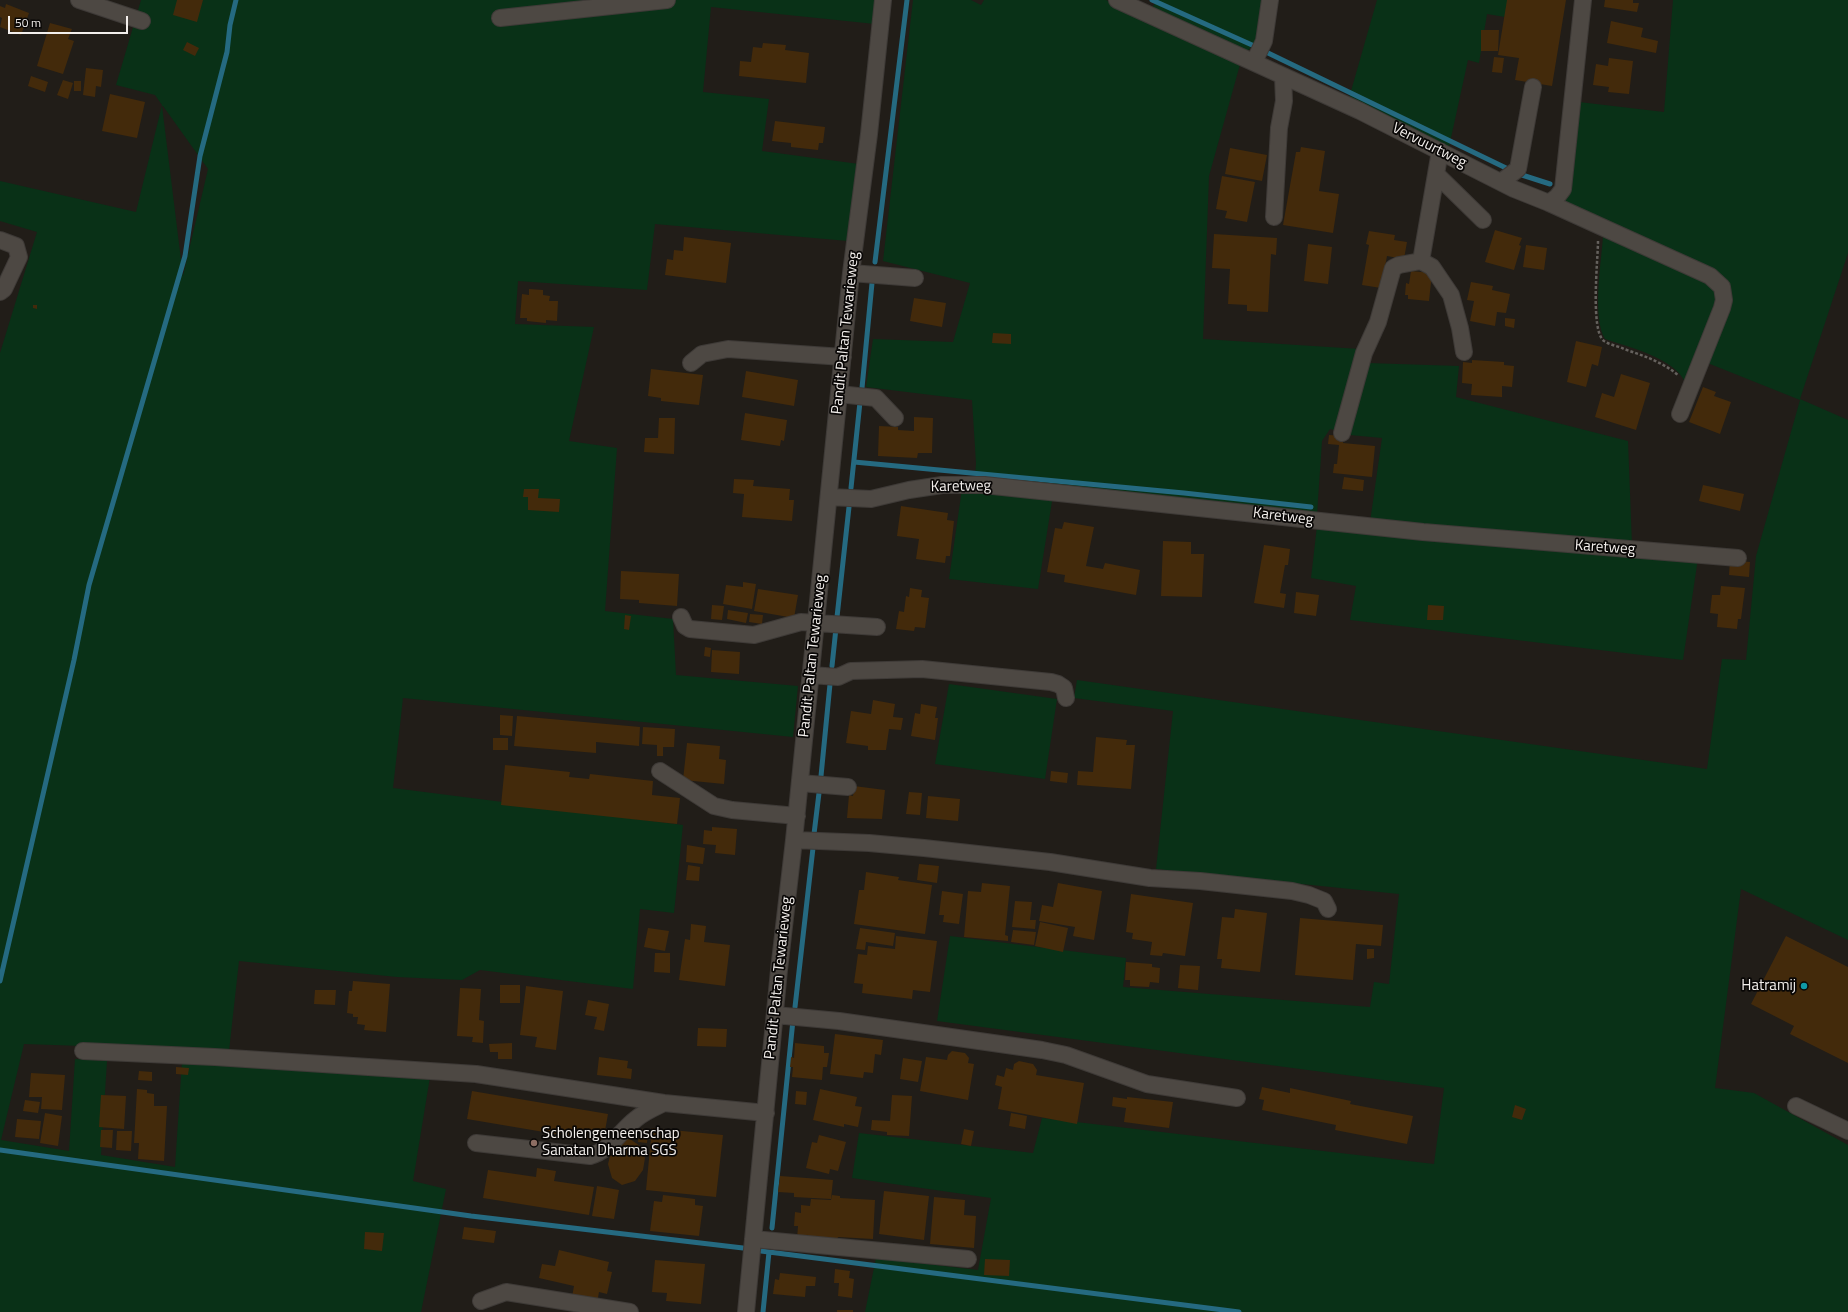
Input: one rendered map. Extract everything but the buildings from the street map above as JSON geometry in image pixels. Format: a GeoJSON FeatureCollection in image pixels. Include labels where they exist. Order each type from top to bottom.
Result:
{"type":"FeatureCollection","features":[{"type":"Feature","properties":{"kind":"street"},"geometry":{"type":"LineString","coordinates":[[79,0],[142,21]]}},
{"type":"Feature","properties":{"kind":"street"},"geometry":{"type":"LineString","coordinates":[[500,18],[667,0]]}},
{"type":"Feature","properties":{"kind":"street","name":"Pandit Paltan Tewarieweg"},"geometry":{"type":"LineString","coordinates":[[746,1312],[851,273],[869,134],[883,0]]}},
{"type":"Feature","properties":{"kind":"street","name":"Vervuurtweg"},"geometry":{"type":"LineString","coordinates":[[1117,0],[1254,62],[1440,151],[1501,182],[1710,276],[1722,287],[1724,300],[1680,414]]}},
{"type":"Feature","properties":{"kind":"street"},"geometry":{"type":"LineString","coordinates":[[1254,62],[1264,41],[1270,0]]}},
{"type":"Feature","properties":{"kind":"street"},"geometry":{"type":"LineString","coordinates":[[1549,203],[1557,197],[1563,189],[1583,0]]}},
{"type":"Feature","properties":{"kind":"street"},"geometry":{"type":"LineString","coordinates":[[1274,217],[1279,128],[1284,101],[1283,76]]}},
{"type":"Feature","properties":{"kind":"street"},"geometry":{"type":"LineString","coordinates":[[1501,182],[1518,169],[1533,87]]}},
{"type":"Feature","properties":{"kind":"street"},"geometry":{"type":"LineString","coordinates":[[1421,261],[1440,151]]}},
{"type":"Feature","properties":{"kind":"street"},"geometry":{"type":"LineString","coordinates":[[1436,174],[1483,220]]}},
{"type":"Feature","properties":{"kind":"street"},"geometry":{"type":"LineString","coordinates":[[0,240],[16,246],[19,257],[4,289],[0,292]]}},
{"type":"Feature","properties":{"kind":"street"},"geometry":{"type":"LineString","coordinates":[[1342,433],[1364,353],[1378,322],[1393,268],[1399,265],[1421,261],[1432,268],[1450,295],[1460,328],[1464,352]]}},
{"type":"Feature","properties":{"kind":"street"},"geometry":{"type":"LineString","coordinates":[[851,273],[915,278]]}},
{"type":"Feature","properties":{"kind":"street"},"geometry":{"type":"LineString","coordinates":[[691,363],[702,354],[728,349],[843,357]]}},
{"type":"Feature","properties":{"kind":"street"},"geometry":{"type":"LineString","coordinates":[[839,394],[876,398],[894,418]]}},
{"type":"Feature","properties":{"kind":"street","name":"Karetweg"},"geometry":{"type":"LineString","coordinates":[[829,497],[871,499],[909,490],[942,485],[984,485],[1423,532],[1738,558]]}},
{"type":"Feature","properties":{"kind":"street"},"geometry":{"type":"LineString","coordinates":[[681,617],[684,626],[690,629],[754,635],[801,622],[877,627]]}},
{"type":"Feature","properties":{"kind":"street"},"geometry":{"type":"LineString","coordinates":[[811,675],[838,677],[851,671],[922,669],[951,671],[1051,682],[1064,688],[1066,698]]}},
{"type":"Feature","properties":{"kind":"street"},"geometry":{"type":"LineString","coordinates":[[660,771],[714,806],[732,810],[797,816]]}},
{"type":"Feature","properties":{"kind":"street"},"geometry":{"type":"LineString","coordinates":[[800,783],[848,787]]}},
{"type":"Feature","properties":{"kind":"street"},"geometry":{"type":"LineString","coordinates":[[794,840],[869,843],[924,848],[1050,862],[1150,878],[1200,881],[1292,891],[1309,895],[1324,901],[1328,909]]}},
{"type":"Feature","properties":{"kind":"street"},"geometry":{"type":"LineString","coordinates":[[775,1014],[839,1021],[1042,1050],[1066,1055],[1147,1084],[1237,1098]]}},
{"type":"Feature","properties":{"kind":"street"},"geometry":{"type":"LineString","coordinates":[[83,1052],[215,1056],[476,1074],[664,1103],[766,1113]]}},
{"type":"Feature","properties":{"kind":"street"},"geometry":{"type":"LineString","coordinates":[[476,1143],[590,1156],[600,1153],[611,1144],[635,1119],[664,1103]]}},
{"type":"Feature","properties":{"kind":"street"},"geometry":{"type":"LineString","coordinates":[[1796,1106],[1848,1131]]}},
{"type":"Feature","properties":{"kind":"street"},"geometry":{"type":"LineString","coordinates":[[754,1239],[968,1259]]}},
{"type":"Feature","properties":{"kind":"street"},"geometry":{"type":"LineString","coordinates":[[481,1301],[506,1292],[630,1312]]}},
{"type":"Feature","properties":{"kind":"path"},"geometry":{"type":"LineString","coordinates":[[1594,223],[1598,236],[1596,289],[1598,333],[1603,341],[1663,364],[1681,378],[1687,394]]}},
{"type":"Feature","properties":{"kind":"green space"},"geometry":{"type":"Polygon","coordinates":[[[141,0],[877,0],[875,24],[711,7],[703,92],[769,99],[762,151],[859,164],[848,241],[655,224],[647,290],[518,281],[515,324],[594,327],[569,441],[617,448],[605,611],[673,619],[676,675],[798,686],[793,737],[403,698],[393,788],[683,825],[674,913],[640,909],[633,989],[480,970],[462,980],[397,977],[239,961],[229,1051],[24,1044],[1,1140],[69,1151],[75,1059],[107,1061],[101,1155],[175,1167],[182,1061],[430,1077],[413,1181],[446,1189],[421,1312],[0,1312],[0,353],[37,232],[0,221],[0,181],[136,212],[162,105],[155,95],[116,85],[141,0]],[[162,106],[183,276],[208,169],[162,106]]]}},
{"type":"Feature","properties":{"kind":"green space"},"geometry":{"type":"Polygon","coordinates":[[[913,0],[971,0],[981,5],[984,0],[1106,0],[1241,61],[1209,176],[1203,339],[1360,349],[1338,431],[1330,429],[1322,441],[1317,515],[975,480],[976,463],[972,400],[866,387],[873,339],[953,342],[970,283],[883,261],[913,0]]]}},
{"type":"Feature","properties":{"kind":"green space"},"geometry":{"type":"Polygon","coordinates":[[[1157,0],[1263,0],[1258,38],[1247,52],[1152,8],[1157,0]]]}},
{"type":"Feature","properties":{"kind":"green space"},"geometry":{"type":"Polygon","coordinates":[[[1377,0],[1508,0],[1505,17],[1487,14],[1479,63],[1468,60],[1449,147],[1349,98],[1377,0]]]}},
{"type":"Feature","properties":{"kind":"green space"},"geometry":{"type":"Polygon","coordinates":[[[1673,0],[1848,0],[1848,253],[1800,399],[1848,420],[1848,940],[1741,889],[1715,1088],[1754,1093],[1848,1145],[1848,1312],[865,1312],[876,1258],[978,1270],[991,1198],[852,1178],[859,1133],[1033,1153],[1042,1118],[1434,1164],[1444,1088],[937,1021],[950,936],[1126,958],[1123,987],[1370,1007],[1374,982],[1389,984],[1399,894],[1156,869],[1173,711],[1074,698],[1077,680],[1707,769],[1722,659],[1746,660],[1756,556],[1800,400],[1705,362],[1728,293],[1557,203],[1579,102],[1664,112],[1673,0]]]}},
{"type":"Feature","properties":{"kind":"green space"},"geometry":{"type":"Polygon","coordinates":[[[1607,236],[1714,283],[1720,296],[1685,382],[1671,366],[1650,354],[1605,339],[1601,330],[1599,318],[1598,290],[1603,237],[1607,236]]]}},
{"type":"Feature","properties":{"kind":"green space"},"geometry":{"type":"Polygon","coordinates":[[[1367,363],[1459,366],[1456,397],[1628,441],[1632,545],[1370,522],[1382,438],[1350,435],[1367,363]]]}},
{"type":"Feature","properties":{"kind":"green space"},"geometry":{"type":"Polygon","coordinates":[[[962,489],[1053,495],[1038,589],[949,579],[962,489]]]}},
{"type":"Feature","properties":{"kind":"green space"},"geometry":{"type":"Polygon","coordinates":[[[1317,526],[1698,558],[1683,660],[1350,620],[1356,586],[1311,578],[1317,526]]]}},
{"type":"Feature","properties":{"kind":"green space"},"geometry":{"type":"Polygon","coordinates":[[[949,684],[1057,699],[1045,779],[935,764],[949,684]]]}},
{"type":"Feature","properties":{"kind":"waterway"},"geometry":{"type":"LineString","coordinates":[[0,981],[74,660],[89,585],[185,256],[200,156],[227,52],[230,25],[236,0]]}},
{"type":"Feature","properties":{"kind":"waterway"},"geometry":{"type":"LineString","coordinates":[[875,262],[907,0]]}},
{"type":"Feature","properties":{"kind":"waterway"},"geometry":{"type":"LineString","coordinates":[[1152,0],[1252,45]]}},
{"type":"Feature","properties":{"kind":"waterway"},"geometry":{"type":"LineString","coordinates":[[1266,52],[1506,168]]}},
{"type":"Feature","properties":{"kind":"waterway"},"geometry":{"type":"LineString","coordinates":[[1522,175],[1550,184]]}},
{"type":"Feature","properties":{"kind":"waterway"},"geometry":{"type":"LineString","coordinates":[[862,388],[872,283]]}},
{"type":"Feature","properties":{"kind":"waterway"},"geometry":{"type":"LineString","coordinates":[[851,488],[860,402]]}},
{"type":"Feature","properties":{"kind":"waterway"},"geometry":{"type":"LineString","coordinates":[[854,462],[1184,493],[1311,507]]}},
{"type":"Feature","properties":{"kind":"waterway"},"geometry":{"type":"LineString","coordinates":[[837,617],[849,507]]}},
{"type":"Feature","properties":{"kind":"waterway"},"geometry":{"type":"LineString","coordinates":[[832,666],[836,628]]}},
{"type":"Feature","properties":{"kind":"waterway"},"geometry":{"type":"LineString","coordinates":[[821,776],[830,684]]}},
{"type":"Feature","properties":{"kind":"waterway"},"geometry":{"type":"LineString","coordinates":[[814,834],[819,793]]}},
{"type":"Feature","properties":{"kind":"waterway"},"geometry":{"type":"LineString","coordinates":[[795,1007],[813,848]]}},
{"type":"Feature","properties":{"kind":"waterway"},"geometry":{"type":"LineString","coordinates":[[772,1228],[793,1020]]}},
{"type":"Feature","properties":{"kind":"waterway"},"geometry":{"type":"LineString","coordinates":[[0,1150],[471,1216],[743,1248]]}},
{"type":"Feature","properties":{"kind":"waterway"},"geometry":{"type":"LineString","coordinates":[[761,1251],[1239,1312]]}},
{"type":"Feature","properties":{"kind":"waterway"},"geometry":{"type":"LineString","coordinates":[[763,1312],[769,1252]]}},
{"type":"Feature","properties":{"kind":"place","name":"Hatramij"},"geometry":{"type":"Point","coordinates":[1804,986]}},
{"type":"Feature","properties":{"kind":"place","name":"Scholengemeenschap Sanatan Dharma SGS"},"geometry":{"type":"Point","coordinates":[534,1143]}}]}
